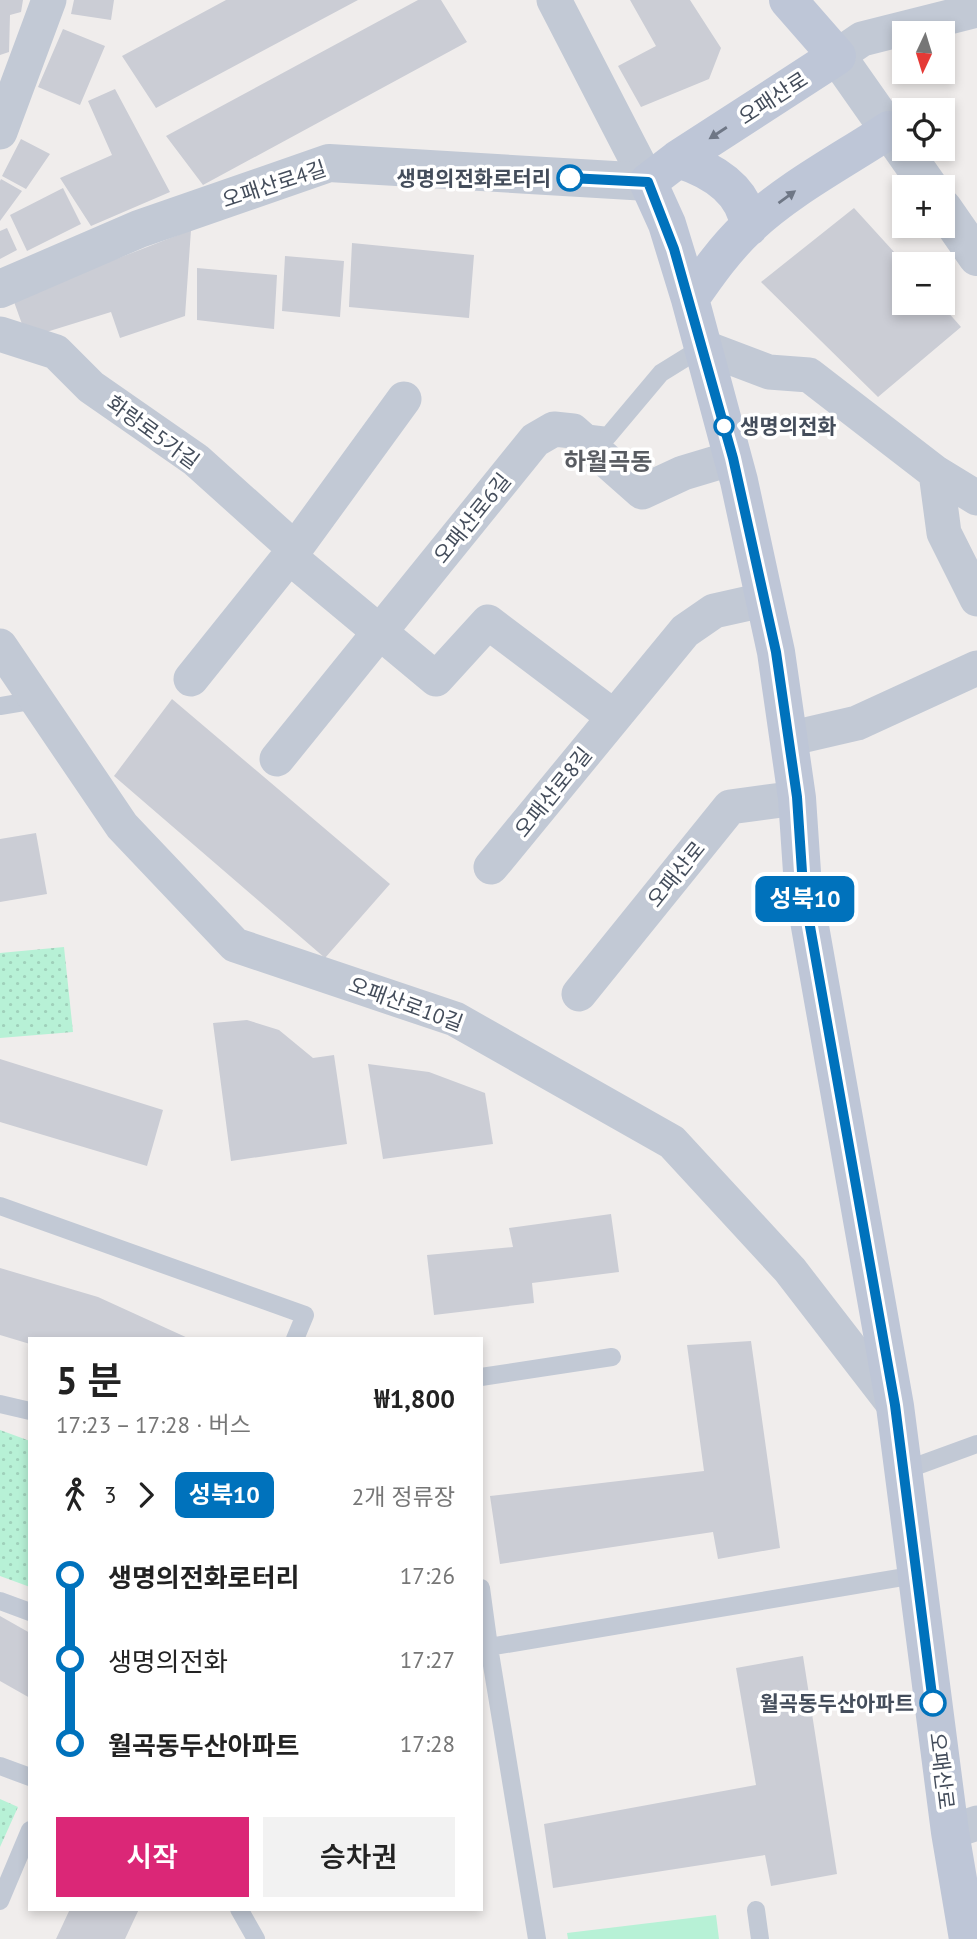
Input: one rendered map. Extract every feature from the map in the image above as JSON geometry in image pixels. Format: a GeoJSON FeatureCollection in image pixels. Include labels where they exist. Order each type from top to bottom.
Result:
{"type":"FeatureCollection","features":[{"type":"Feature","properties":{"kind":"main road"},"geometry":{"type":"LineString","coordinates":[[788,0],[837,56]]}},
{"type":"Feature","properties":{"kind":"main road","name":"오패산로"},"geometry":{"type":"LineString","coordinates":[[837,56],[678,159],[648,182],[667,224],[690,299],[733,458],[776,652],[797,797],[803,887],[895,1405],[916,1575],[963,1828],[968,1939]]}},
{"type":"Feature","properties":{"kind":"main road"},"geometry":{"type":"LineString","coordinates":[[690,299],[739,237],[790,194],[889,130]]}},
{"type":"Feature","properties":{"kind":"main road"},"geometry":{"type":"LineString","coordinates":[[678,159],[705,169],[741,197],[739,237]]}},
{"type":"Feature","properties":{"kind":"main road"},"geometry":{"type":"LineString","coordinates":[[667,224],[688,243],[739,237]]}},
{"type":"Feature","properties":{"kind":"street"},"geometry":{"type":"LineString","coordinates":[[0,132],[11,69],[49,0]]}},
{"type":"Feature","properties":{"kind":"street","name":"오패산로"},"geometry":{"type":"LineString","coordinates":[[554,0],[648,182]]}},
{"type":"Feature","properties":{"kind":"street"},"geometry":{"type":"LineString","coordinates":[[921,175],[837,56],[862,39],[977,10]]}},
{"type":"Feature","properties":{"kind":"street","name":"오패산로4길"},"geometry":{"type":"LineString","coordinates":[[0,289],[139,229],[329,163],[648,182]]}},
{"type":"Feature","properties":{"kind":"street"},"geometry":{"type":"LineString","coordinates":[[955,225],[977,257]]}},
{"type":"Feature","properties":{"kind":"street","name":"화랑로5가길"},"geometry":{"type":"LineString","coordinates":[[0,334],[56,352],[91,387],[196,460],[285,540],[298,564],[436,679],[488,622],[614,717]]}},
{"type":"Feature","properties":{"kind":"street"},"geometry":{"type":"LineString","coordinates":[[703,347],[769,372],[809,375],[936,473],[977,498]]}},
{"type":"Feature","properties":{"kind":"street"},"geometry":{"type":"LineString","coordinates":[[191,679],[292,553],[404,399]]}},
{"type":"Feature","properties":{"kind":"street","name":"오패산로6길"},"geometry":{"type":"LineString","coordinates":[[277,759],[535,440],[554,429],[573,431]]}},
{"type":"Feature","properties":{"kind":"street"},"geometry":{"type":"LineString","coordinates":[[573,431],[642,492],[683,473],[733,458]]}},
{"type":"Feature","properties":{"kind":"street"},"geometry":{"type":"LineString","coordinates":[[936,473],[944,533],[977,599]]}},
{"type":"Feature","properties":{"kind":"street","name":"오패산로8길"},"geometry":{"type":"LineString","coordinates":[[491,867],[685,631],[714,611],[763,600]]}},
{"type":"Feature","properties":{"kind":"street","name":"오패산로10길"},"geometry":{"type":"LineString","coordinates":[[0,646],[121,826],[235,945],[456,1019],[672,1142],[790,1270],[895,1405]]}},
{"type":"Feature","properties":{"kind":"street"},"geometry":{"type":"LineString","coordinates":[[788,739],[858,723],[977,668]]}},
{"type":"Feature","properties":{"kind":"street","name":"오패산로"},"geometry":{"type":"LineString","coordinates":[[579,994],[730,807],[797,797]]}},
{"type":"Feature","properties":{"kind":"lane","name":"오패산로6길"},"geometry":{"type":"LineString","coordinates":[[573,431],[608,436],[661,373],[703,347]]}},
{"type":"Feature","properties":{"kind":"lane"},"geometry":{"type":"LineString","coordinates":[[0,706],[36,700]]}},
{"type":"Feature","properties":{"kind":"lane"},"geometry":{"type":"LineString","coordinates":[[0,1206],[305,1315],[296,1337]]}},
{"type":"Feature","properties":{"kind":"lane"},"geometry":{"type":"LineString","coordinates":[[483,1377],[612,1357]]}},
{"type":"Feature","properties":{"kind":"lane"},"geometry":{"type":"LineString","coordinates":[[0,1404],[28,1411]]}},
{"type":"Feature","properties":{"kind":"lane"},"geometry":{"type":"LineString","coordinates":[[903,1471],[977,1444]]}},
{"type":"Feature","properties":{"kind":"lane"},"geometry":{"type":"LineString","coordinates":[[485,1644],[916,1575]]}},
{"type":"Feature","properties":{"kind":"lane"},"geometry":{"type":"LineString","coordinates":[[0,1601],[28,1611]]}},
{"type":"Feature","properties":{"kind":"lane"},"geometry":{"type":"LineString","coordinates":[[483,1616],[485,1644],[537,1939]]}},
{"type":"Feature","properties":{"kind":"lane"},"geometry":{"type":"LineString","coordinates":[[0,1766],[28,1776]]}},
{"type":"Feature","properties":{"kind":"lane"},"geometry":{"type":"LineString","coordinates":[[0,1900],[28,1835]]}},
{"type":"Feature","properties":{"kind":"lane"},"geometry":{"type":"LineString","coordinates":[[756,1910],[760,1939]]}},
{"type":"Feature","properties":{"kind":"lane"},"geometry":{"type":"LineString","coordinates":[[240,1911],[256,1939]]}},
{"type":"Feature","properties":{"kind":"green space"},"geometry":{"type":"Polygon","coordinates":[[[64,947],[73,1032],[0,1038],[0,953],[64,947]]]}},
{"type":"Feature","properties":{"kind":"green space"},"geometry":{"type":"Polygon","coordinates":[[[0,1430],[28,1440],[28,1586],[0,1576],[0,1430]]]}},
{"type":"Feature","properties":{"kind":"green space"},"geometry":{"type":"Polygon","coordinates":[[[0,1799],[18,1807],[0,1847],[0,1799]]]}},
{"type":"Feature","properties":{"kind":"green space"},"geometry":{"type":"Polygon","coordinates":[[[716,1915],[719,1939],[568,1939],[567,1933],[716,1915]]]}},
{"type":"Feature","properties":{"kind":"building"},"geometry":{"type":"Polygon","coordinates":[[[0,0],[23,0],[21,12],[10,15],[9,52],[0,55],[0,0]]]}},
{"type":"Feature","properties":{"kind":"building"},"geometry":{"type":"Polygon","coordinates":[[[74,0],[114,0],[111,20],[71,14],[74,0]]]}},
{"type":"Feature","properties":{"kind":"building"},"geometry":{"type":"Polygon","coordinates":[[[226,0],[358,0],[156,108],[122,56],[226,0]]]}},
{"type":"Feature","properties":{"kind":"building"},"geometry":{"type":"Polygon","coordinates":[[[418,0],[441,0],[467,42],[203,185],[166,136],[418,0]]]}},
{"type":"Feature","properties":{"kind":"building"},"geometry":{"type":"Polygon","coordinates":[[[630,0],[690,0],[721,48],[709,79],[641,107],[618,66],[656,46],[630,0]]]}},
{"type":"Feature","properties":{"kind":"building"},"geometry":{"type":"Polygon","coordinates":[[[63,29],[105,46],[80,105],[38,87],[63,29]]]}},
{"type":"Feature","properties":{"kind":"building"},"geometry":{"type":"Polygon","coordinates":[[[115,89],[170,192],[91,226],[60,178],[112,155],[88,101],[115,89]]]}},
{"type":"Feature","properties":{"kind":"building"},"geometry":{"type":"Polygon","coordinates":[[[21,139],[50,154],[26,189],[2,176],[21,139]]]}},
{"type":"Feature","properties":{"kind":"building"},"geometry":{"type":"Polygon","coordinates":[[[1,179],[22,191],[0,221],[0,181],[1,179]]]}},
{"type":"Feature","properties":{"kind":"building"},"geometry":{"type":"Polygon","coordinates":[[[63,188],[81,224],[27,251],[10,215],[63,188]]]}},
{"type":"Feature","properties":{"kind":"building"},"geometry":{"type":"Polygon","coordinates":[[[854,208],[894,252],[892,315],[950,315],[961,327],[878,397],[761,282],[854,208]]]}},
{"type":"Feature","properties":{"kind":"building"},"geometry":{"type":"Polygon","coordinates":[[[7,228],[17,250],[0,259],[0,231],[7,228]]]}},
{"type":"Feature","properties":{"kind":"building"},"geometry":{"type":"Polygon","coordinates":[[[191,230],[185,316],[120,338],[111,312],[27,338],[13,299],[191,230]]]}},
{"type":"Feature","properties":{"kind":"building"},"geometry":{"type":"Polygon","coordinates":[[[352,243],[474,255],[469,318],[349,307],[352,243]]]}},
{"type":"Feature","properties":{"kind":"building"},"geometry":{"type":"Polygon","coordinates":[[[285,256],[344,261],[340,317],[282,311],[285,256]]]}},
{"type":"Feature","properties":{"kind":"building"},"geometry":{"type":"Polygon","coordinates":[[[197,268],[277,275],[274,329],[197,320],[197,268]]]}},
{"type":"Feature","properties":{"kind":"building"},"geometry":{"type":"Polygon","coordinates":[[[172,699],[390,884],[325,958],[114,776],[172,699]]]}},
{"type":"Feature","properties":{"kind":"building"},"geometry":{"type":"Polygon","coordinates":[[[36,833],[47,894],[0,902],[0,839],[36,833]]]}},
{"type":"Feature","properties":{"kind":"building"},"geometry":{"type":"Polygon","coordinates":[[[247,1020],[279,1030],[313,1058],[334,1055],[347,1144],[231,1161],[213,1023],[247,1020]]]}},
{"type":"Feature","properties":{"kind":"building"},"geometry":{"type":"Polygon","coordinates":[[[0,1059],[163,1110],[147,1166],[0,1122],[0,1059]]]}},
{"type":"Feature","properties":{"kind":"building"},"geometry":{"type":"Polygon","coordinates":[[[368,1064],[429,1072],[485,1093],[493,1144],[383,1159],[368,1064]]]}},
{"type":"Feature","properties":{"kind":"building"},"geometry":{"type":"Polygon","coordinates":[[[611,1214],[619,1272],[532,1283],[534,1303],[434,1315],[427,1255],[513,1247],[509,1228],[611,1214]]]}},
{"type":"Feature","properties":{"kind":"building"},"geometry":{"type":"Polygon","coordinates":[[[0,1268],[98,1297],[186,1337],[28,1337],[28,1343],[0,1335],[0,1268]]]}},
{"type":"Feature","properties":{"kind":"building"},"geometry":{"type":"Polygon","coordinates":[[[751,1341],[780,1548],[718,1559],[713,1532],[500,1564],[490,1496],[704,1471],[687,1345],[751,1341]]]}},
{"type":"Feature","properties":{"kind":"building"},"geometry":{"type":"Polygon","coordinates":[[[0,1616],[28,1632],[28,1697],[0,1681],[0,1616]]]}},
{"type":"Feature","properties":{"kind":"building"},"geometry":{"type":"Polygon","coordinates":[[[803,1656],[837,1874],[771,1886],[765,1855],[553,1888],[544,1824],[756,1785],[736,1668],[803,1656]]]}},
{"type":"Feature","properties":{"kind":"building"},"geometry":{"type":"Polygon","coordinates":[[[69,1911],[138,1911],[125,1939],[56,1939],[69,1911]]]}},
{"type":"Feature","properties":{"kind":"bus line","name":"성북10"},"geometry":{"type":"LineString","coordinates":[[570,178],[648,182],[667,224],[690,299],[739,481],[776,652],[797,797],[803,887],[895,1405],[933,1703]]}},
{"type":"Feature","properties":{"kind":"place","name":"생명의전화로터리"},"geometry":{"type":"Point","coordinates":[570,178]}},
{"type":"Feature","properties":{"kind":"place","name":"생명의전화"},"geometry":{"type":"Point","coordinates":[724,426]}},
{"type":"Feature","properties":{"kind":"place","name":"월곡동두산아파트"},"geometry":{"type":"Point","coordinates":[933,1703]}},
{"type":"Feature","properties":{"kind":"district","name":"하월곡동"},"geometry":{"type":"Point","coordinates":[608,461]}}]}
